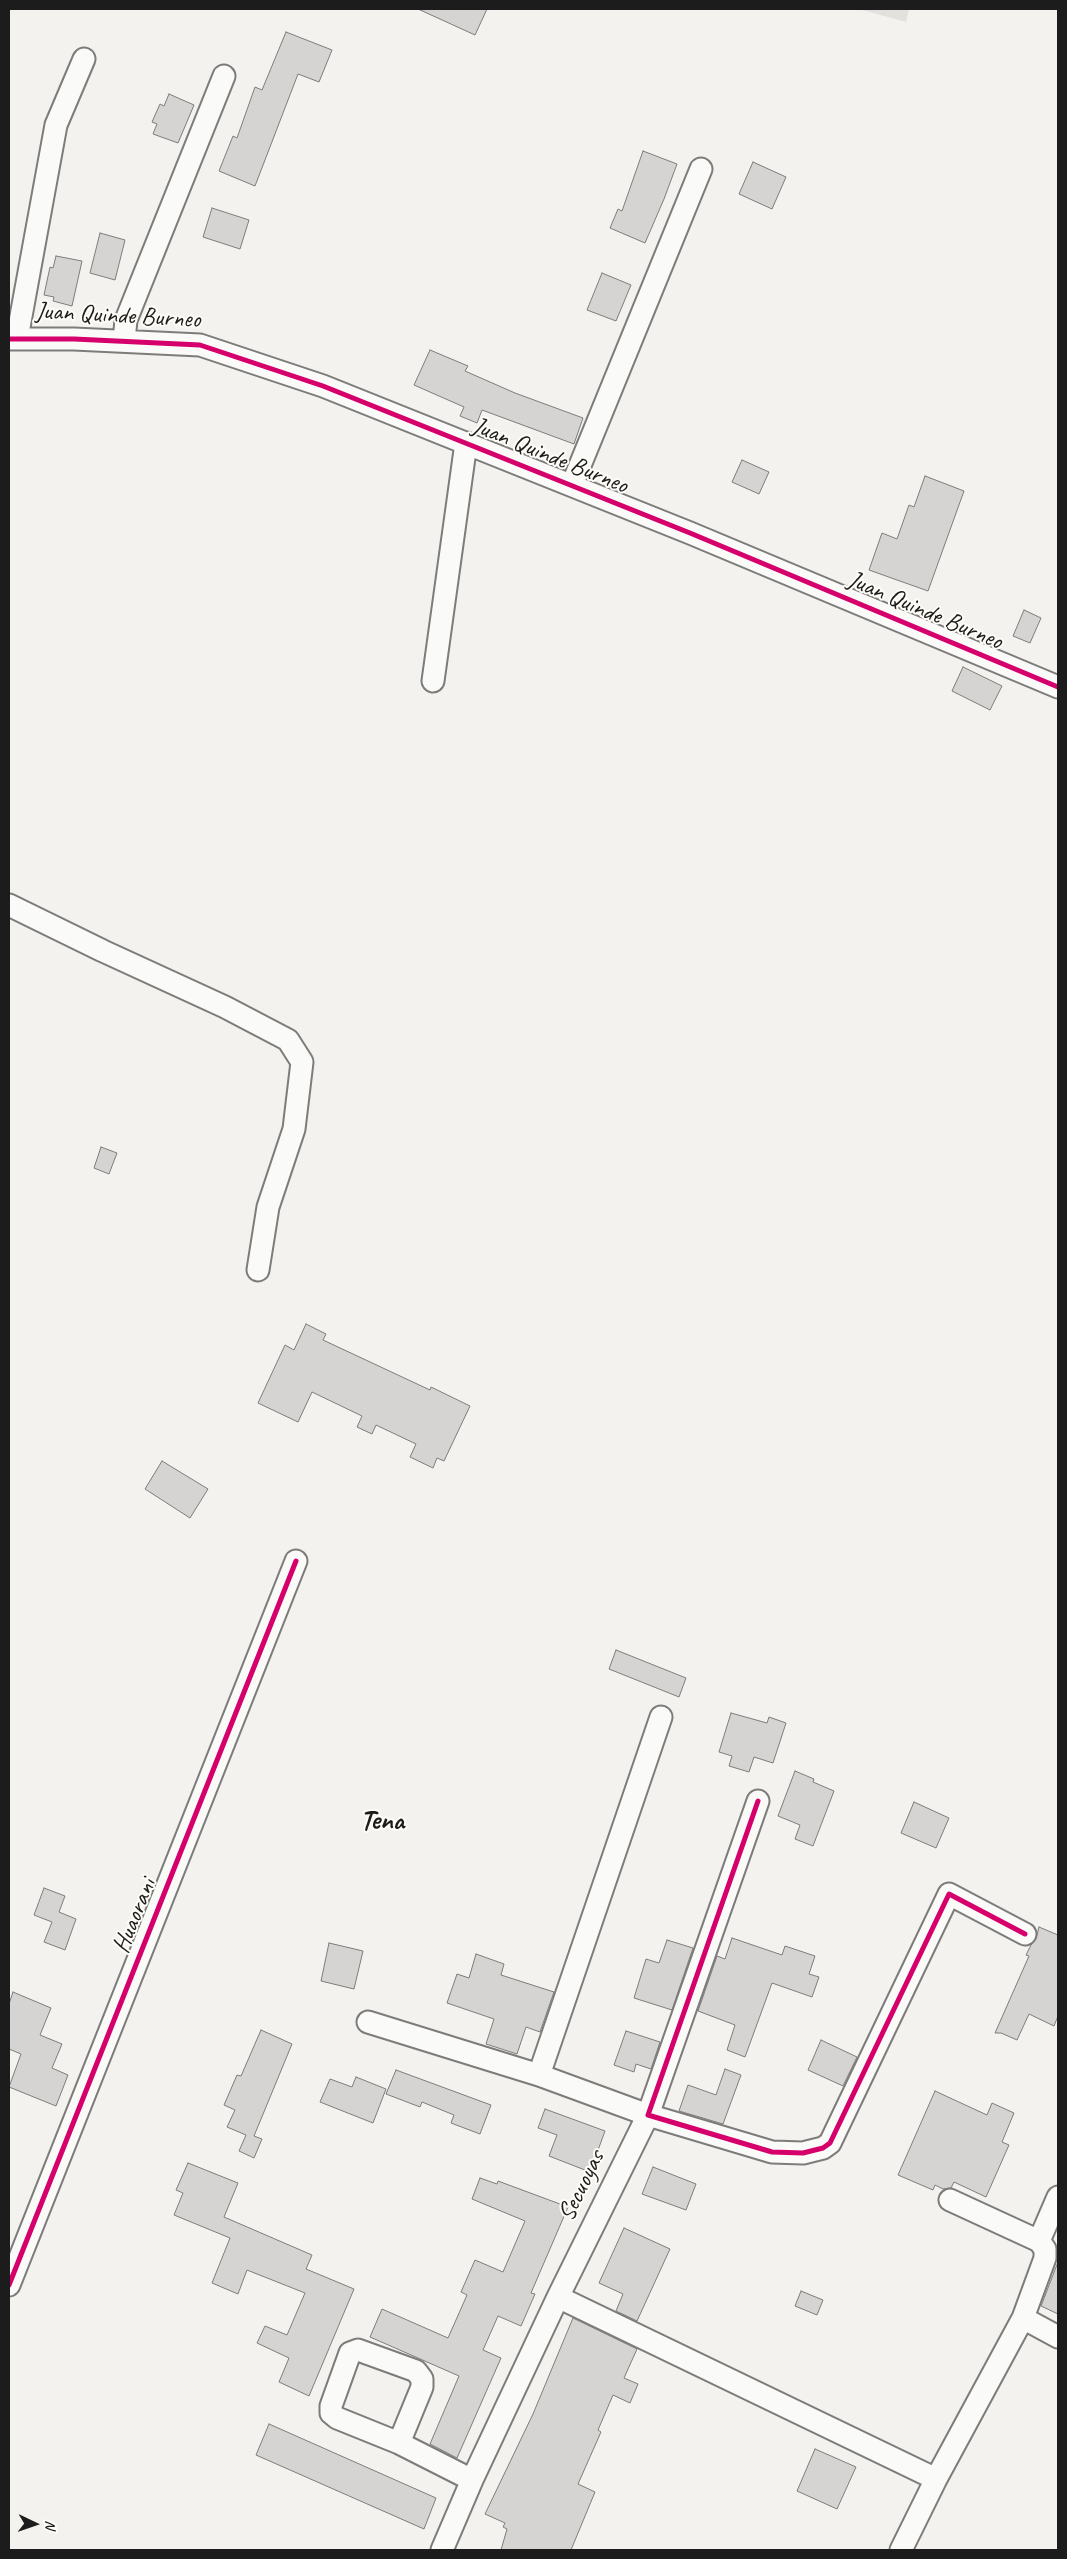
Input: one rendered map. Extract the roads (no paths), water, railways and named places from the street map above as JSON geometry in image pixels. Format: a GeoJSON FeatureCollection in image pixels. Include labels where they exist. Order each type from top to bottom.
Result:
{"type":"FeatureCollection","features":[{"type":"Feature","properties":{"kind":"street"},"geometry":{"type":"LineString","coordinates":[[13,338],[56,125],[84,59]]}},
{"type":"Feature","properties":{"kind":"street"},"geometry":{"type":"LineString","coordinates":[[124,341],[129,312],[224,76]]}},
{"type":"Feature","properties":{"kind":"street"},"geometry":{"type":"LineString","coordinates":[[572,485],[701,169]]}},
{"type":"Feature","properties":{"kind":"street","name":"Juan Quinde Burneo"},"geometry":{"type":"LineString","coordinates":[[13,338],[200,345],[323,386],[572,485],[1058,687]]}},
{"type":"Feature","properties":{"kind":"street"},"geometry":{"type":"LineString","coordinates":[[433,681],[466,443]]}},
{"type":"Feature","properties":{"kind":"street"},"geometry":{"type":"LineString","coordinates":[[9,905],[225,1007],[288,1040],[302,1062],[294,1129],[268,1207],[258,1270]]}},
{"type":"Feature","properties":{"kind":"street","name":"Huaorani"},"geometry":{"type":"LineString","coordinates":[[9,2285],[296,1561]]}},
{"type":"Feature","properties":{"kind":"street"},"geometry":{"type":"LineString","coordinates":[[539,2075],[661,1717]]}},
{"type":"Feature","properties":{"kind":"street","name":"Secuoyas"},"geometry":{"type":"LineString","coordinates":[[442,2550],[472,2480],[558,2297],[648,2115],[758,1800]]}},
{"type":"Feature","properties":{"kind":"street"},"geometry":{"type":"LineString","coordinates":[[368,2022],[539,2075],[648,2115],[772,2152],[803,2153],[823,2148],[830,2143],[950,1894],[1025,1934]]}},
{"type":"Feature","properties":{"kind":"street"},"geometry":{"type":"LineString","coordinates":[[1039,2241],[1058,2198]]}},
{"type":"Feature","properties":{"kind":"street"},"geometry":{"type":"LineString","coordinates":[[901,2550],[936,2479],[1023,2318],[1045,2258],[1045,2249],[1039,2241],[950,2200]]}},
{"type":"Feature","properties":{"kind":"street"},"geometry":{"type":"LineString","coordinates":[[558,2297],[936,2479]]}},
{"type":"Feature","properties":{"kind":"street"},"geometry":{"type":"LineString","coordinates":[[1023,2318],[1058,2337]]}},
{"type":"Feature","properties":{"kind":"street"},"geometry":{"type":"LineString","coordinates":[[398,2443],[422,2387],[422,2379],[416,2372],[358,2350],[350,2353],[331,2406],[331,2414],[398,2443],[472,2480]]}},
{"type":"Feature","properties":{"kind":"district","name":"Tena"},"geometry":{"type":"Point","coordinates":[382,1822]}}]}
